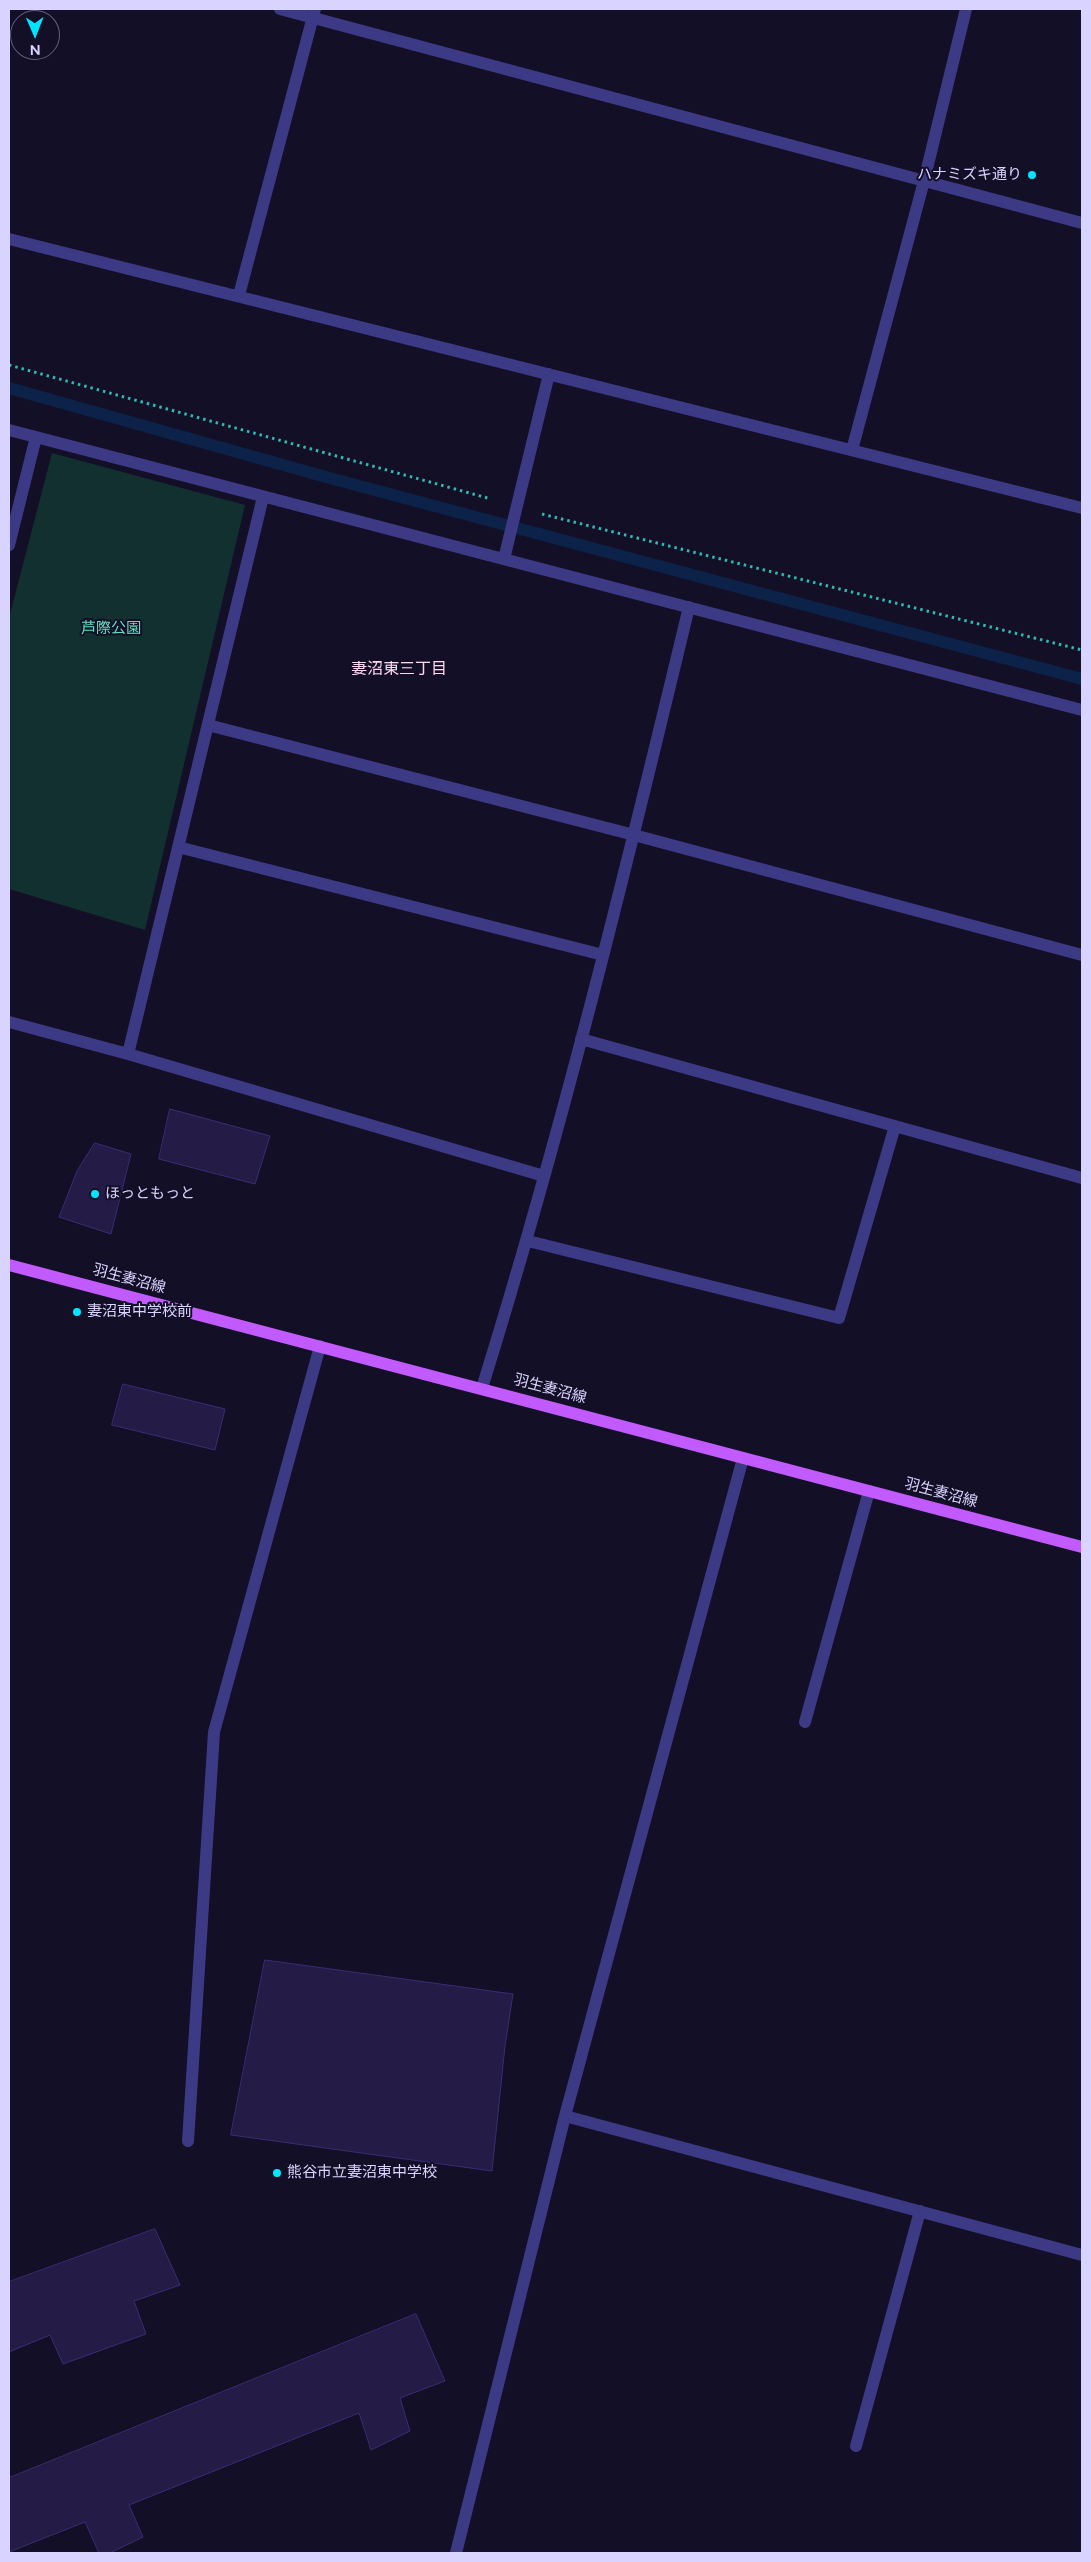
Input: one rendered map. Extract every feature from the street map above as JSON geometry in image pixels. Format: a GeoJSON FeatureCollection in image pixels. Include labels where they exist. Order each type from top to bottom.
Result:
{"type":"FeatureCollection","features":[{"type":"Feature","properties":{"kind":"main road","name":"羽生妻沼線"},"geometry":{"type":"LineString","coordinates":[[9,1265],[1082,1547]]}},
{"type":"Feature","properties":{"kind":"street"},"geometry":{"type":"LineString","coordinates":[[280,9],[314,13],[924,181],[1082,222]]}},
{"type":"Feature","properties":{"kind":"street"},"geometry":{"type":"LineString","coordinates":[[852,450],[924,181],[966,9]]}},
{"type":"Feature","properties":{"kind":"street"},"geometry":{"type":"LineString","coordinates":[[239,295],[314,13]]}},
{"type":"Feature","properties":{"kind":"street"},"geometry":{"type":"LineString","coordinates":[[9,239],[239,295],[1082,508]]}},
{"type":"Feature","properties":{"kind":"street"},"geometry":{"type":"LineString","coordinates":[[504,559],[549,374]]}},
{"type":"Feature","properties":{"kind":"street"},"geometry":{"type":"LineString","coordinates":[[9,430],[1082,710]]}},
{"type":"Feature","properties":{"kind":"street"},"geometry":{"type":"LineString","coordinates":[[9,546],[36,437]]}},
{"type":"Feature","properties":{"kind":"street"},"geometry":{"type":"LineString","coordinates":[[128,1054],[263,497]]}},
{"type":"Feature","properties":{"kind":"street"},"geometry":{"type":"LineString","coordinates":[[482,1388],[528,1240],[634,835],[688,607]]}},
{"type":"Feature","properties":{"kind":"street"},"geometry":{"type":"LineString","coordinates":[[208,725],[634,835],[1082,956]]}},
{"type":"Feature","properties":{"kind":"street"},"geometry":{"type":"LineString","coordinates":[[178,847],[603,955]]}},
{"type":"Feature","properties":{"kind":"street"},"geometry":{"type":"LineString","coordinates":[[9,1022],[128,1054],[544,1176]]}},
{"type":"Feature","properties":{"kind":"street"},"geometry":{"type":"LineString","coordinates":[[581,1039],[1082,1178]]}},
{"type":"Feature","properties":{"kind":"street"},"geometry":{"type":"LineString","coordinates":[[528,1240],[839,1318],[895,1126]]}},
{"type":"Feature","properties":{"kind":"street"},"geometry":{"type":"LineString","coordinates":[[188,2141],[214,1732],[320,1346]]}},
{"type":"Feature","properties":{"kind":"street"},"geometry":{"type":"LineString","coordinates":[[456,2553],[565,2116],[743,1458]]}},
{"type":"Feature","properties":{"kind":"street"},"geometry":{"type":"LineString","coordinates":[[806,1722],[869,1491]]}},
{"type":"Feature","properties":{"kind":"street"},"geometry":{"type":"LineString","coordinates":[[565,2116],[1082,2254]]}},
{"type":"Feature","properties":{"kind":"street"},"geometry":{"type":"LineString","coordinates":[[856,2446],[920,2211]]}},
{"type":"Feature","properties":{"kind":"green space","name":"芦際公園"},"geometry":{"type":"Polygon","coordinates":[[[52,453],[245,505],[145,930],[9,889],[9,618],[52,453]]]}},
{"type":"Feature","properties":{"kind":"building"},"geometry":{"type":"Polygon","coordinates":[[[170,1109],[270,1136],[255,1184],[159,1159],[170,1109]]]}},
{"type":"Feature","properties":{"kind":"building","name":"ほっともっと"},"geometry":{"type":"Polygon","coordinates":[[[95,1143],[131,1154],[111,1234],[59,1217],[77,1171],[95,1143]]]}},
{"type":"Feature","properties":{"kind":"building"},"geometry":{"type":"Polygon","coordinates":[[[123,1384],[225,1409],[215,1450],[112,1425],[123,1384]]]}},
{"type":"Feature","properties":{"kind":"building"},"geometry":{"type":"Polygon","coordinates":[[[265,1960],[513,1994],[505,2046],[492,2171],[231,2135],[265,1960]]]}},
{"type":"Feature","properties":{"kind":"building"},"geometry":{"type":"Polygon","coordinates":[[[155,2229],[180,2285],[134,2301],[146,2334],[63,2364],[50,2335],[9,2352],[9,2282],[155,2229]]]}},
{"type":"Feature","properties":{"kind":"building"},"geometry":{"type":"Polygon","coordinates":[[[416,2314],[445,2381],[400,2398],[410,2431],[371,2450],[359,2413],[129,2505],[143,2537],[110,2553],[99,2553],[85,2522],[9,2552],[9,2478],[416,2314]]]}},
{"type":"Feature","properties":{"kind":"waterway"},"geometry":{"type":"LineString","coordinates":[[9,388],[326,477],[1082,679]]}},
{"type":"Feature","properties":{"kind":"place","name":"ハナミズキ通り"},"geometry":{"type":"Point","coordinates":[1032,175]}},
{"type":"Feature","properties":{"kind":"place","name":"ほっともっと"},"geometry":{"type":"Point","coordinates":[95,1194]}},
{"type":"Feature","properties":{"kind":"place","name":"妻沼東中学校前"},"geometry":{"type":"Point","coordinates":[77,1312]}},
{"type":"Feature","properties":{"kind":"place","name":"熊谷市立妻沼東中学校"},"geometry":{"type":"Point","coordinates":[277,2173]}},
{"type":"Feature","properties":{"kind":"district","name":"妻沼東三丁目"},"geometry":{"type":"Point","coordinates":[399,669]}}]}
